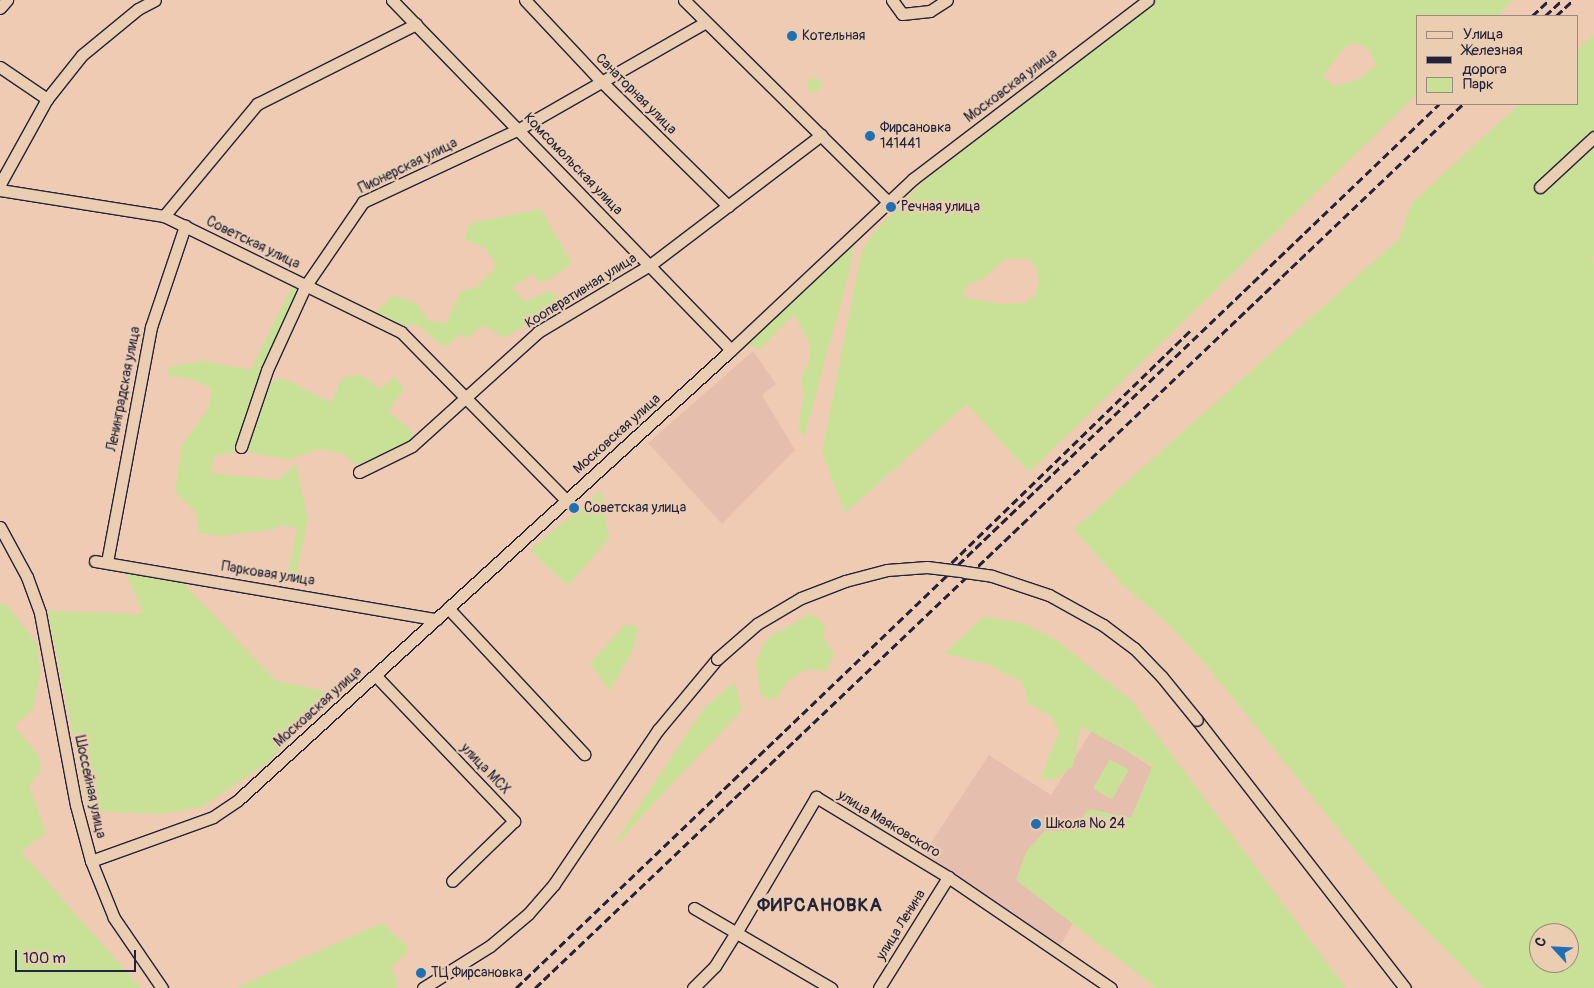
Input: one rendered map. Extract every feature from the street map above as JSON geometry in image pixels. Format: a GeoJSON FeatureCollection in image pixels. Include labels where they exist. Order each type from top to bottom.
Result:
{"type":"FeatureCollection","features":[{"type":"Feature","properties":{"kind":"street"},"geometry":{"type":"LineString","coordinates":[[0,8],[7,0]]}},
{"type":"Feature","properties":{"kind":"street"},"geometry":{"type":"LineString","coordinates":[[0,184],[47,99],[82,55],[138,9],[155,0]]}},
{"type":"Feature","properties":{"kind":"street","name":"Комсомольская улица"},"geometry":{"type":"LineString","coordinates":[[392,0],[731,350]]}},
{"type":"Feature","properties":{"kind":"street","name":"Санаторная улица"},"geometry":{"type":"LineString","coordinates":[[525,0],[602,82],[728,206]]}},
{"type":"Feature","properties":{"kind":"street"},"geometry":{"type":"LineString","coordinates":[[684,0],[888,202]]}},
{"type":"Feature","properties":{"kind":"street"},"geometry":{"type":"LineString","coordinates":[[892,0],[902,14],[930,11],[947,0]]}},
{"type":"Feature","properties":{"kind":"street","name":"Московская улица"},"geometry":{"type":"LineString","coordinates":[[91,861],[213,817],[238,800],[567,501],[888,202],[1148,0]]}},
{"type":"Feature","properties":{"kind":"street","name":"Пионерская улица"},"geometry":{"type":"LineString","coordinates":[[241,447],[267,370],[306,285],[363,202],[519,129],[706,22]]}},
{"type":"Feature","properties":{"kind":"street"},"geometry":{"type":"LineString","coordinates":[[164,216],[257,104],[416,24]]}},
{"type":"Feature","properties":{"kind":"street"},"geometry":{"type":"LineString","coordinates":[[0,67],[47,99]]}},
{"type":"Feature","properties":{"kind":"street","name":"Кооперативная улица"},"geometry":{"type":"LineString","coordinates":[[359,472],[412,446],[468,399],[538,332],[650,265],[822,135]]}},
{"type":"Feature","properties":{"kind":"street"},"geometry":{"type":"LineString","coordinates":[[1540,187],[1594,137]]}},
{"type":"Feature","properties":{"kind":"street","name":"Советская улица"},"geometry":{"type":"LineString","coordinates":[[0,190],[164,216],[401,332],[567,501]]}},
{"type":"Feature","properties":{"kind":"street","name":"Ленинградская улица"},"geometry":{"type":"LineString","coordinates":[[101,562],[151,327],[185,226]]}},
{"type":"Feature","properties":{"kind":"street","name":"Шоссейная улица"},"geometry":{"type":"LineString","coordinates":[[0,527],[27,577],[40,614],[76,805],[91,861],[114,918],[162,988]]}},
{"type":"Feature","properties":{"kind":"street","name":"Парковая улица"},"geometry":{"type":"LineString","coordinates":[[101,562],[436,619]]}},
{"type":"Feature","properties":{"kind":"street"},"geometry":{"type":"LineString","coordinates":[[423,988],[458,968],[528,914],[554,884],[658,730],[717,659],[757,624],[801,598],[845,581],[887,570],[917,568],[992,576],[1049,595],[1102,625],[1134,648],[1162,677],[1197,720],[1405,988]]}},
{"type":"Feature","properties":{"kind":"street"},"geometry":{"type":"LineString","coordinates":[[448,608],[584,754]]}},
{"type":"Feature","properties":{"kind":"street","name":"улица МСХ"},"geometry":{"type":"LineString","coordinates":[[375,675],[514,821],[452,881]]}},
{"type":"Feature","properties":{"kind":"street","name":"улица Маяковского"},"geometry":{"type":"LineString","coordinates":[[693,988],[714,966],[736,933],[816,797],[948,877],[1111,988]]}},
{"type":"Feature","properties":{"kind":"street","name":"улица Ленина"},"geometry":{"type":"LineString","coordinates":[[879,988],[948,877]]}},
{"type":"Feature","properties":{"kind":"street"},"geometry":{"type":"LineString","coordinates":[[694,908],[831,988]]}},
{"type":"Feature","properties":{"kind":"shaded area"},"geometry":{"type":"Polygon","coordinates":[[[753,351],[776,384],[762,395],[795,450],[722,524],[648,443],[753,351]]]}},
{"type":"Feature","properties":{"kind":"shaded area","name":"Школа № 24"},"geometry":{"type":"Polygon","coordinates":[[[1093,729],[1159,772],[1060,946],[924,853],[989,755],[1051,795],[1093,729]]]}},
{"type":"Feature","properties":{"kind":"green space"},"geometry":{"type":"Polygon","coordinates":[[[1158,0],[1513,0],[1498,15],[1416,15],[1416,95],[1029,472],[967,404],[845,513],[822,452],[862,250],[876,230],[924,181],[1158,0]],[[1356,43],[1345,47],[1323,76],[1333,86],[1357,80],[1377,65],[1367,48],[1356,43]],[[1006,259],[979,281],[967,285],[962,297],[999,304],[1025,303],[1035,296],[1039,282],[1037,270],[1030,259],[1006,259]]]}},
{"type":"Feature","properties":{"kind":"green space"},"geometry":{"type":"Polygon","coordinates":[[[1594,34],[1594,256],[1591,256],[1594,265],[1594,988],[1484,988],[1392,896],[1207,666],[1168,624],[1121,583],[1074,529],[1399,239],[1412,203],[1518,105],[1579,105],[1579,48],[1594,34]]]}},
{"type":"Feature","properties":{"kind":"green space"},"geometry":{"type":"Polygon","coordinates":[[[811,78],[817,78],[821,85],[817,92],[811,92],[807,88],[807,82],[811,78]]]}},
{"type":"Feature","properties":{"kind":"green space"},"geometry":{"type":"Polygon","coordinates":[[[541,209],[572,264],[543,283],[531,274],[512,288],[525,302],[550,290],[562,302],[505,338],[483,325],[467,338],[461,334],[444,347],[416,324],[406,326],[376,312],[393,295],[416,303],[429,321],[446,323],[461,291],[477,287],[497,266],[485,248],[464,239],[471,223],[541,209]]]}},
{"type":"Feature","properties":{"kind":"green space"},"geometry":{"type":"Polygon","coordinates":[[[854,243],[849,274],[804,438],[798,427],[804,395],[801,380],[810,358],[810,344],[794,314],[760,349],[748,345],[854,243]]]}},
{"type":"Feature","properties":{"kind":"green space"},"geometry":{"type":"Polygon","coordinates":[[[292,286],[301,290],[258,377],[233,453],[215,455],[211,473],[277,480],[296,464],[308,518],[296,576],[288,575],[297,528],[282,525],[271,530],[219,536],[198,533],[196,512],[175,492],[182,445],[209,408],[212,388],[191,379],[167,376],[170,367],[202,361],[251,370],[292,286]]]}},
{"type":"Feature","properties":{"kind":"green space"},"geometry":{"type":"Polygon","coordinates":[[[361,375],[380,389],[395,377],[404,389],[388,411],[412,431],[410,442],[357,465],[341,453],[318,449],[289,460],[244,451],[266,386],[279,378],[288,380],[331,403],[342,378],[361,375]]]}},
{"type":"Feature","properties":{"kind":"green space"},"geometry":{"type":"Polygon","coordinates":[[[602,490],[609,538],[568,586],[530,550],[602,490]]]}},
{"type":"Feature","properties":{"kind":"green space"},"geometry":{"type":"Polygon","coordinates":[[[125,572],[179,579],[276,681],[329,692],[268,762],[202,807],[160,814],[88,811],[48,611],[144,614],[125,572]]]}},
{"type":"Feature","properties":{"kind":"green space"},"geometry":{"type":"Polygon","coordinates":[[[0,603],[6,604],[37,644],[40,676],[33,709],[14,726],[38,755],[42,769],[29,785],[46,833],[21,852],[141,988],[0,988],[0,603]]]}},
{"type":"Feature","properties":{"kind":"green space"},"geometry":{"type":"Polygon","coordinates":[[[810,614],[819,618],[826,628],[823,637],[834,655],[826,671],[805,670],[788,681],[777,698],[768,700],[760,693],[756,663],[764,644],[771,636],[810,614]]]}},
{"type":"Feature","properties":{"kind":"green space"},"geometry":{"type":"Polygon","coordinates":[[[983,617],[1023,623],[1056,640],[1131,700],[1346,988],[1156,988],[1016,880],[1026,852],[1044,831],[1069,831],[1090,809],[1131,818],[1153,765],[1081,726],[1073,766],[1052,781],[1041,777],[1059,732],[1052,717],[1028,703],[1023,682],[989,665],[945,653],[983,617]]]}},
{"type":"Feature","properties":{"kind":"green space"},"geometry":{"type":"Polygon","coordinates":[[[626,624],[639,628],[632,652],[610,691],[590,663],[626,624]]]}},
{"type":"Feature","properties":{"kind":"green space"},"geometry":{"type":"Polygon","coordinates":[[[735,682],[742,710],[610,850],[704,708],[735,682]]]}},
{"type":"Feature","properties":{"kind":"green space"},"geometry":{"type":"Polygon","coordinates":[[[1110,759],[1129,770],[1112,799],[1093,788],[1110,759]]]}},
{"type":"Feature","properties":{"kind":"green space"},"geometry":{"type":"Polygon","coordinates":[[[382,923],[409,949],[391,968],[398,982],[394,988],[235,988],[382,923]]]}},
{"type":"Feature","properties":{"kind":"railway"},"geometry":{"type":"LineString","coordinates":[[1533,15],[1549,0]]}},
{"type":"Feature","properties":{"kind":"railway"},"geometry":{"type":"LineString","coordinates":[[1546,15],[1562,0]]}},
{"type":"Feature","properties":{"kind":"railway"},"geometry":{"type":"LineString","coordinates":[[1557,15],[1573,0]]}},
{"type":"Feature","properties":{"kind":"railway"},"geometry":{"type":"LineString","coordinates":[[516,988],[1438,105]]}},
{"type":"Feature","properties":{"kind":"railway"},"geometry":{"type":"LineString","coordinates":[[535,988],[1462,105]]}},
{"type":"Feature","properties":{"kind":"railway"},"geometry":{"type":"LineString","coordinates":[[943,571],[1192,329]]}},
{"type":"Feature","properties":{"kind":"place","name":"Котельная"},"geometry":{"type":"Point","coordinates":[792,36]}},
{"type":"Feature","properties":{"kind":"place","name":"Фирсановка 141441"},"geometry":{"type":"Point","coordinates":[870,136]}},
{"type":"Feature","properties":{"kind":"place","name":"Речная улица"},"geometry":{"type":"Point","coordinates":[891,207]}},
{"type":"Feature","properties":{"kind":"place","name":"Советская улица"},"geometry":{"type":"Point","coordinates":[574,508]}},
{"type":"Feature","properties":{"kind":"place","name":"Школа № 24"},"geometry":{"type":"Point","coordinates":[1036,824]}},
{"type":"Feature","properties":{"kind":"place","name":"ТЦ Фирсановка"},"geometry":{"type":"Point","coordinates":[421,973]}},
{"type":"Feature","properties":{"kind":"district","name":"ФИРСАНОВКА"},"geometry":{"type":"Point","coordinates":[820,906]}}]}
